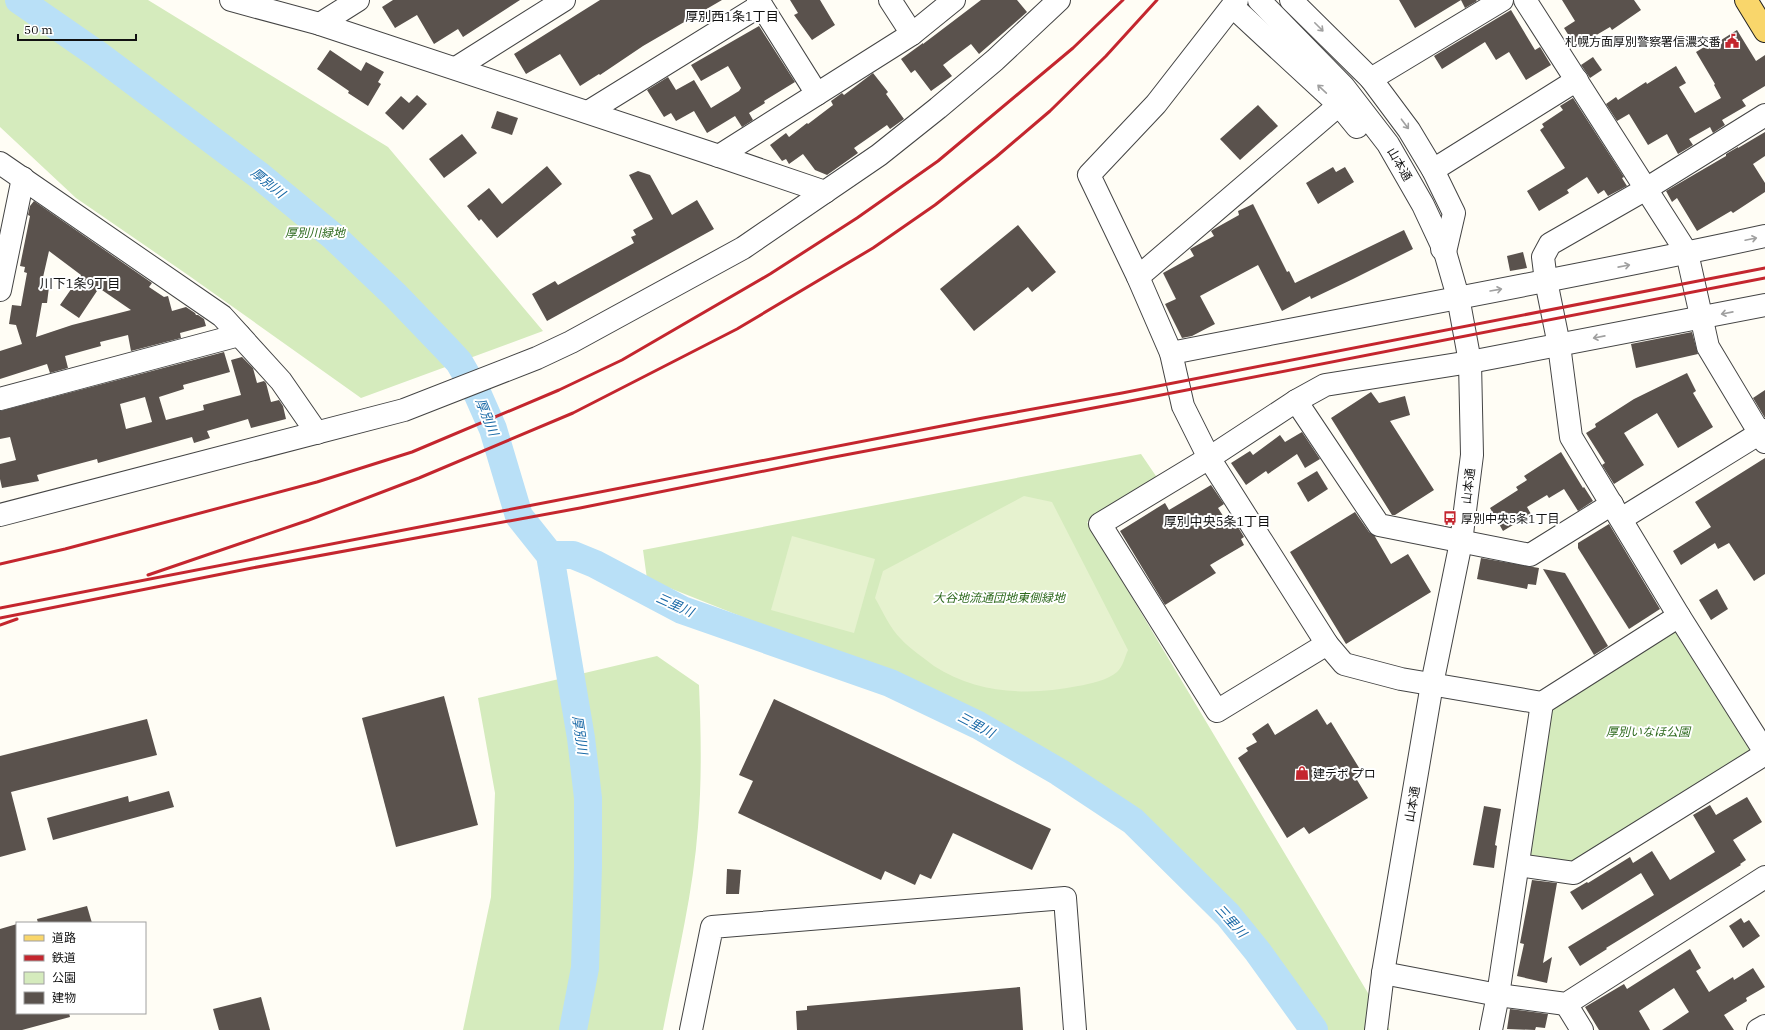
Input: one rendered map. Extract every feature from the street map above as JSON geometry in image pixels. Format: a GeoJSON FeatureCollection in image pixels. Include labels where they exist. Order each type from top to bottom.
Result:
{"type":"FeatureCollection","features":[{"type":"Feature","properties":{"kind":"main road"},"geometry":{"type":"LineString","coordinates":[[1746,0],[1765,31]]}},
{"type":"Feature","properties":{"kind":"street"},"geometry":{"type":"LineString","coordinates":[[231,0],[320,24],[825,192]]}},
{"type":"Feature","properties":{"kind":"street"},"geometry":{"type":"LineString","coordinates":[[456,68],[564,0]]}},
{"type":"Feature","properties":{"kind":"street"},"geometry":{"type":"LineString","coordinates":[[890,0],[912,34]]}},
{"type":"Feature","properties":{"kind":"street"},"geometry":{"type":"LineString","coordinates":[[720,156],[912,34],[954,0]]}},
{"type":"Feature","properties":{"kind":"street","name":"山本通"},"geometry":{"type":"LineString","coordinates":[[1259,0],[1344,87],[1388,144],[1423,205],[1445,252],[1458,297],[1470,362],[1472,455],[1461,542],[1432,684],[1383,973],[1376,1030]]}},
{"type":"Feature","properties":{"kind":"street"},"geometry":{"type":"LineString","coordinates":[[1291,0],[1371,79],[1409,130],[1433,170],[1454,213],[1445,252],[1423,235],[1382,160],[1339,106],[1235,4],[1156,104],[1089,175],[1138,277],[1171,354],[1183,406],[1209,458],[1327,644],[1344,664],[1400,679],[1542,703],[1679,616]]}},
{"type":"Feature","properties":{"kind":"street"},"geometry":{"type":"LineString","coordinates":[[1371,79],[1502,0]]}},
{"type":"Feature","properties":{"kind":"street"},"geometry":{"type":"LineString","coordinates":[[1296,401],[1379,525],[1530,555],[1763,435],[1708,347],[1700,318],[1687,253],[1525,0]]}},
{"type":"Feature","properties":{"kind":"street"},"geometry":{"type":"LineString","coordinates":[[320,24],[351,2]]}},
{"type":"Feature","properties":{"kind":"street"},"geometry":{"type":"LineString","coordinates":[[588,112],[760,3],[817,94]]}},
{"type":"Feature","properties":{"kind":"street"},"geometry":{"type":"LineString","coordinates":[[0,515],[404,410],[537,358],[571,342],[743,248],[879,155],[995,60],[1051,3]]}},
{"type":"Feature","properties":{"kind":"street"},"geometry":{"type":"LineString","coordinates":[[1433,170],[1576,80]]}},
{"type":"Feature","properties":{"kind":"street"},"geometry":{"type":"LineString","coordinates":[[1138,277],[1339,106]]}},
{"type":"Feature","properties":{"kind":"street"},"geometry":{"type":"LineString","coordinates":[[1518,865],[1574,873],[1765,753],[1679,616],[1571,437],[1559,345],[1546,281],[1543,257],[1550,244],[1646,189],[1765,115]]}},
{"type":"Feature","properties":{"kind":"street"},"geometry":{"type":"LineString","coordinates":[[0,163],[222,316],[281,381],[316,433]]}},
{"type":"Feature","properties":{"kind":"street"},"geometry":{"type":"LineString","coordinates":[[0,290],[22,178]]}},
{"type":"Feature","properties":{"kind":"street"},"geometry":{"type":"LineString","coordinates":[[1171,354],[1687,253],[1765,236]]}},
{"type":"Feature","properties":{"kind":"street"},"geometry":{"type":"LineString","coordinates":[[1327,644],[1217,711],[1100,524],[1209,458],[1296,401],[1325,384],[1470,362],[1765,305]]}},
{"type":"Feature","properties":{"kind":"street"},"geometry":{"type":"LineString","coordinates":[[0,399],[239,335]]}},
{"type":"Feature","properties":{"kind":"street"},"geometry":{"type":"LineString","coordinates":[[1491,1030],[1498,995],[1542,703]]}},
{"type":"Feature","properties":{"kind":"street"},"geometry":{"type":"LineString","coordinates":[[1383,973],[1498,995],[1566,1004],[1765,877]]}},
{"type":"Feature","properties":{"kind":"street"},"geometry":{"type":"LineString","coordinates":[[691,1030],[712,927],[1065,898],[1075,1030]]}},
{"type":"Feature","properties":{"kind":"street"},"geometry":{"type":"LineString","coordinates":[[1566,1004],[1582,1030]]}},
{"type":"Feature","properties":{"kind":"street"},"geometry":{"type":"LineString","coordinates":[[1758,1030],[1765,1026]]}},
{"type":"Feature","properties":{"kind":"green space","name":"厚別川緑地"},"geometry":{"type":"Polygon","coordinates":[[[0,0],[148,0],[388,147],[543,331],[361,398],[188,275],[76,198],[0,127],[0,0]]]}},
{"type":"Feature","properties":{"kind":"green space","name":"大谷地流通団地東側緑地"},"geometry":{"type":"Polygon","coordinates":[[[1141,454],[1158,479],[1087,522],[1390,1030],[1317,1030],[1224,897],[1143,816],[1053,753],[957,702],[647,579],[643,550],[1141,454]]]}},
{"type":"Feature","properties":{"kind":"green space"},"geometry":{"type":"Polygon","coordinates":[[[1024,496],[1052,502],[1128,650],[1119,670],[1109,677],[1083,685],[1041,691],[1004,690],[968,682],[934,666],[901,639],[893,630],[875,598],[883,571],[1024,496]]]}},
{"type":"Feature","properties":{"kind":"green space"},"geometry":{"type":"Polygon","coordinates":[[[792,536],[875,559],[854,633],[771,610],[792,536]]]}},
{"type":"Feature","properties":{"kind":"green space","name":"厚別いなほ公園"},"geometry":{"type":"Polygon","coordinates":[[[1672,627],[1751,751],[1577,863],[1531,855],[1548,709],[1672,627]]]}},
{"type":"Feature","properties":{"kind":"green space"},"geometry":{"type":"Polygon","coordinates":[[[657,656],[699,685],[701,738],[701,774],[696,852],[684,929],[663,1030],[463,1030],[491,897],[495,793],[478,698],[657,656]]]}},
{"type":"Feature","properties":{"kind":"building"},"geometry":{"type":"Polygon","coordinates":[[[393,0],[520,0],[463,37],[458,29],[434,44],[417,15],[395,28],[382,7],[393,0]]]}},
{"type":"Feature","properties":{"kind":"building"},"geometry":{"type":"Polygon","coordinates":[[[600,0],[722,0],[643,46],[600,75],[599,74],[580,86],[560,54],[526,74],[514,54],[600,0]]]}},
{"type":"Feature","properties":{"kind":"building"},"geometry":{"type":"Polygon","coordinates":[[[790,0],[820,0],[835,25],[812,40],[794,15],[798,13],[790,0]]]}},
{"type":"Feature","properties":{"kind":"building"},"geometry":{"type":"Polygon","coordinates":[[[981,0],[1017,0],[1027,12],[979,54],[971,44],[943,65],[952,76],[931,91],[915,70],[911,73],[901,59],[981,0]]]}},
{"type":"Feature","properties":{"kind":"building"},"geometry":{"type":"Polygon","coordinates":[[[1399,0],[1461,0],[1415,28],[1399,0]]]}},
{"type":"Feature","properties":{"kind":"building"},"geometry":{"type":"Polygon","coordinates":[[[1461,0],[1476,0],[1477,1],[1465,8],[1461,0]]]}},
{"type":"Feature","properties":{"kind":"building"},"geometry":{"type":"Polygon","coordinates":[[[1562,0],[1634,0],[1641,10],[1612,30],[1610,27],[1576,47],[1564,28],[1575,21],[1562,0]]]}},
{"type":"Feature","properties":{"kind":"building"},"geometry":{"type":"Polygon","coordinates":[[[1511,10],[1535,50],[1540,47],[1551,65],[1526,80],[1509,52],[1496,60],[1485,42],[1442,69],[1434,56],[1511,10]]]}},
{"type":"Feature","properties":{"kind":"building"},"geometry":{"type":"Polygon","coordinates":[[[759,26],[795,82],[764,101],[765,103],[749,113],[753,120],[742,127],[735,116],[707,133],[694,111],[676,121],[671,113],[664,117],[647,90],[668,77],[676,90],[694,80],[711,108],[739,91],[741,88],[728,66],[701,81],[691,65],[759,26]]]}},
{"type":"Feature","properties":{"kind":"building"},"geometry":{"type":"Polygon","coordinates":[[[1737,30],[1756,61],[1765,55],[1765,86],[1742,100],[1746,106],[1722,120],[1725,125],[1713,133],[1710,127],[1689,139],[1693,145],[1678,154],[1667,134],[1648,145],[1629,114],[1617,121],[1606,104],[1616,97],[1618,100],[1646,82],[1647,84],[1676,66],[1686,83],[1679,87],[1695,113],[1721,98],[1714,85],[1715,84],[1696,52],[1716,40],[1718,42],[1737,30]]]}},
{"type":"Feature","properties":{"kind":"building"},"geometry":{"type":"Polygon","coordinates":[[[330,50],[361,71],[366,62],[384,72],[378,82],[381,84],[368,106],[348,93],[349,91],[317,69],[330,50]]]}},
{"type":"Feature","properties":{"kind":"building"},"geometry":{"type":"Polygon","coordinates":[[[1593,57],[1602,70],[1590,78],[1581,65],[1593,57]]]}},
{"type":"Feature","properties":{"kind":"building"},"geometry":{"type":"Polygon","coordinates":[[[873,73],[888,92],[886,94],[904,119],[890,129],[887,125],[854,148],[858,153],[827,175],[815,170],[803,154],[789,164],[786,159],[782,161],[770,145],[786,133],[789,137],[807,123],[808,124],[833,105],[831,101],[842,93],[844,95],[873,73]]]}},
{"type":"Feature","properties":{"kind":"building"},"geometry":{"type":"Polygon","coordinates":[[[417,95],[427,104],[403,130],[385,113],[401,96],[409,103],[417,95]]]}},
{"type":"Feature","properties":{"kind":"building"},"geometry":{"type":"Polygon","coordinates":[[[1573,98],[1624,177],[1622,178],[1627,186],[1608,196],[1604,190],[1598,194],[1587,177],[1567,190],[1569,193],[1539,211],[1527,191],[1565,168],[1540,130],[1544,127],[1542,124],[1563,110],[1560,106],[1573,98]]]}},
{"type":"Feature","properties":{"kind":"building"},"geometry":{"type":"Polygon","coordinates":[[[1258,105],[1278,126],[1240,160],[1220,139],[1258,105]]]}},
{"type":"Feature","properties":{"kind":"building"},"geometry":{"type":"Polygon","coordinates":[[[497,111],[518,118],[512,135],[491,128],[497,111]]]}},
{"type":"Feature","properties":{"kind":"building"},"geometry":{"type":"Polygon","coordinates":[[[1765,132],[1765,156],[1753,164],[1765,183],[1765,192],[1733,213],[1731,211],[1697,231],[1677,198],[1672,202],[1666,191],[1765,132]]]}},
{"type":"Feature","properties":{"kind":"building"},"geometry":{"type":"Polygon","coordinates":[[[462,134],[477,153],[444,178],[429,159],[462,134]]]}},
{"type":"Feature","properties":{"kind":"building"},"geometry":{"type":"Polygon","coordinates":[[[547,166],[562,184],[497,238],[481,219],[479,221],[467,206],[489,188],[502,204],[547,166]]]}},
{"type":"Feature","properties":{"kind":"building"},"geometry":{"type":"Polygon","coordinates":[[[1333,167],[1336,172],[1345,167],[1354,182],[1318,204],[1306,183],[1333,167]]]}},
{"type":"Feature","properties":{"kind":"building"},"geometry":{"type":"Polygon","coordinates":[[[638,171],[650,175],[672,215],[697,200],[714,229],[547,321],[532,294],[555,281],[558,285],[634,243],[631,237],[636,235],[633,230],[653,219],[629,175],[638,171]]]}},
{"type":"Feature","properties":{"kind":"building"},"geometry":{"type":"Polygon","coordinates":[[[34,201],[152,283],[149,287],[164,297],[168,296],[172,311],[186,307],[204,319],[206,326],[180,333],[181,338],[131,351],[128,335],[100,342],[101,346],[65,356],[68,368],[50,373],[47,364],[0,379],[0,351],[22,344],[16,325],[9,324],[12,305],[21,306],[27,273],[24,272],[25,267],[20,266],[30,216],[28,215],[30,206],[34,201]],[[49,251],[41,286],[49,287],[47,303],[42,303],[36,337],[72,325],[131,310],[99,288],[79,318],[60,305],[81,275],[49,251]]]}},
{"type":"Feature","properties":{"kind":"building"},"geometry":{"type":"Polygon","coordinates":[[[1253,204],[1287,272],[1289,271],[1295,283],[1404,230],[1413,249],[1311,299],[1310,296],[1282,311],[1258,265],[1200,296],[1215,324],[1192,336],[1182,338],[1165,304],[1176,299],[1163,273],[1194,256],[1190,249],[1214,236],[1211,231],[1239,215],[1238,211],[1253,204]]]}},
{"type":"Feature","properties":{"kind":"building"},"geometry":{"type":"Polygon","coordinates":[[[1018,225],[1056,272],[1032,292],[1028,287],[974,331],[940,289],[1018,225]]]}},
{"type":"Feature","properties":{"kind":"building"},"geometry":{"type":"Polygon","coordinates":[[[1523,252],[1527,268],[1510,271],[1507,256],[1523,252]]]}},
{"type":"Feature","properties":{"kind":"building"},"geometry":{"type":"Polygon","coordinates":[[[1692,332],[1698,354],[1636,368],[1631,344],[1692,332]]]}},
{"type":"Feature","properties":{"kind":"building"},"geometry":{"type":"Polygon","coordinates":[[[224,352],[230,372],[183,385],[184,389],[159,397],[166,420],[204,410],[203,405],[241,395],[231,360],[242,357],[253,368],[257,383],[264,381],[266,383],[271,402],[279,400],[283,406],[286,419],[251,428],[248,419],[207,431],[210,438],[194,443],[192,437],[98,463],[97,459],[37,475],[39,481],[2,488],[0,479],[0,464],[16,460],[10,437],[0,439],[0,411],[224,352]],[[145,397],[120,404],[126,429],[152,422],[145,397]]]}},
{"type":"Feature","properties":{"kind":"building"},"geometry":{"type":"Polygon","coordinates":[[[1687,373],[1696,391],[1693,393],[1713,427],[1678,448],[1657,413],[1624,433],[1644,465],[1614,484],[1602,465],[1605,463],[1586,433],[1596,427],[1595,424],[1634,399],[1687,373]]]}},
{"type":"Feature","properties":{"kind":"building"},"geometry":{"type":"Polygon","coordinates":[[[1765,390],[1765,418],[1753,398],[1765,390]]]}},
{"type":"Feature","properties":{"kind":"building"},"geometry":{"type":"Polygon","coordinates":[[[1371,392],[1379,403],[1405,396],[1410,415],[1390,421],[1434,490],[1395,515],[1392,515],[1331,418],[1371,392]]]}},
{"type":"Feature","properties":{"kind":"building"},"geometry":{"type":"Polygon","coordinates":[[[1302,432],[1320,459],[1305,468],[1297,454],[1268,474],[1266,471],[1246,485],[1231,463],[1250,451],[1253,455],[1280,435],[1285,442],[1302,432]]]}},
{"type":"Feature","properties":{"kind":"building"},"geometry":{"type":"Polygon","coordinates":[[[1561,452],[1583,488],[1584,487],[1593,501],[1578,511],[1564,489],[1549,498],[1547,495],[1527,507],[1531,514],[1503,531],[1490,508],[1518,490],[1516,487],[1527,480],[1524,476],[1561,452]]]}},
{"type":"Feature","properties":{"kind":"building"},"geometry":{"type":"Polygon","coordinates":[[[1765,458],[1765,574],[1754,581],[1729,543],[1718,549],[1715,543],[1681,565],[1673,551],[1711,527],[1695,502],[1765,458]]]}},
{"type":"Feature","properties":{"kind":"building"},"geometry":{"type":"Polygon","coordinates":[[[1317,471],[1328,489],[1308,502],[1297,483],[1317,471]]]}},
{"type":"Feature","properties":{"kind":"building"},"geometry":{"type":"Polygon","coordinates":[[[1211,485],[1224,504],[1218,508],[1229,525],[1235,522],[1244,537],[1241,539],[1244,545],[1210,565],[1216,573],[1165,605],[1120,531],[1165,503],[1169,510],[1211,485]]]}},
{"type":"Feature","properties":{"kind":"building"},"geometry":{"type":"Polygon","coordinates":[[[1355,512],[1369,532],[1374,535],[1391,564],[1408,554],[1431,592],[1346,644],[1290,552],[1355,512]]]}},
{"type":"Feature","properties":{"kind":"building"},"geometry":{"type":"Polygon","coordinates":[[[1609,524],[1660,609],[1629,629],[1578,548],[1578,543],[1609,524]]]}},
{"type":"Feature","properties":{"kind":"building"},"geometry":{"type":"Polygon","coordinates":[[[1481,558],[1539,568],[1536,585],[1528,584],[1527,589],[1477,579],[1481,558]]]}},
{"type":"Feature","properties":{"kind":"building"},"geometry":{"type":"Polygon","coordinates":[[[1543,569],[1565,573],[1608,646],[1594,655],[1543,569]]]}},
{"type":"Feature","properties":{"kind":"building"},"geometry":{"type":"Polygon","coordinates":[[[1717,589],[1728,609],[1711,620],[1699,600],[1717,589]]]}},
{"type":"Feature","properties":{"kind":"building"},"geometry":{"type":"Polygon","coordinates":[[[444,696],[478,825],[396,847],[362,718],[444,696]]]}},
{"type":"Feature","properties":{"kind":"building"},"geometry":{"type":"Polygon","coordinates":[[[774,699],[1051,829],[1032,870],[953,833],[931,879],[920,874],[915,885],[885,871],[881,880],[738,813],[753,781],[739,775],[774,699]]]}},
{"type":"Feature","properties":{"kind":"building","name":"建デポ プロ"},"geometry":{"type":"Polygon","coordinates":[[[1317,709],[1327,725],[1331,722],[1361,771],[1354,775],[1368,798],[1309,834],[1304,827],[1287,838],[1238,758],[1248,751],[1246,748],[1257,742],[1252,734],[1268,723],[1275,735],[1317,709]]]}},
{"type":"Feature","properties":{"kind":"building"},"geometry":{"type":"Polygon","coordinates":[[[147,719],[157,755],[11,792],[26,850],[0,857],[0,756],[147,719]]]}},
{"type":"Feature","properties":{"kind":"building"},"geometry":{"type":"Polygon","coordinates":[[[169,791],[174,807],[53,840],[47,818],[128,796],[129,802],[169,791]]]}},
{"type":"Feature","properties":{"kind":"building"},"geometry":{"type":"Polygon","coordinates":[[[1747,797],[1762,822],[1733,840],[1746,860],[1740,864],[1741,865],[1606,948],[1607,949],[1580,966],[1568,947],[1654,895],[1641,873],[1582,910],[1570,892],[1587,882],[1588,883],[1630,857],[1633,863],[1652,851],[1670,880],[1715,852],[1693,815],[1710,805],[1716,815],[1747,797]]]}},
{"type":"Feature","properties":{"kind":"building"},"geometry":{"type":"Polygon","coordinates":[[[1484,806],[1501,809],[1495,845],[1497,846],[1494,868],[1473,865],[1484,806]]]}},
{"type":"Feature","properties":{"kind":"building"},"geometry":{"type":"Polygon","coordinates":[[[727,869],[741,870],[739,894],[726,894],[727,869]]]}},
{"type":"Feature","properties":{"kind":"building"},"geometry":{"type":"Polygon","coordinates":[[[1532,880],[1557,883],[1543,963],[1552,957],[1547,983],[1517,976],[1524,944],[1520,943],[1532,880]]]}},
{"type":"Feature","properties":{"kind":"building"},"geometry":{"type":"Polygon","coordinates":[[[87,906],[92,922],[38,922],[37,919],[87,906]]]}},
{"type":"Feature","properties":{"kind":"building"},"geometry":{"type":"Polygon","coordinates":[[[1741,918],[1744,923],[1749,920],[1760,936],[1743,948],[1729,926],[1741,918]]]}},
{"type":"Feature","properties":{"kind":"building"},"geometry":{"type":"Polygon","coordinates":[[[16,924],[16,1014],[69,1014],[70,1017],[22,1030],[0,1030],[0,929],[16,924]]]}},
{"type":"Feature","properties":{"kind":"building"},"geometry":{"type":"Polygon","coordinates":[[[1690,949],[1701,968],[1696,971],[1709,992],[1733,977],[1734,980],[1753,968],[1765,987],[1746,998],[1747,1001],[1724,1015],[1734,1030],[1662,1030],[1689,1012],[1674,988],[1639,1011],[1650,1030],[1599,1030],[1585,1007],[1624,984],[1627,989],[1690,949]]]}},
{"type":"Feature","properties":{"kind":"building"},"geometry":{"type":"Polygon","coordinates":[[[1020,987],[1023,1030],[797,1030],[796,1011],[807,1010],[807,1006],[1020,987]]]}},
{"type":"Feature","properties":{"kind":"building"},"geometry":{"type":"Polygon","coordinates":[[[261,997],[270,1030],[219,1030],[213,1009],[261,997]]]}},
{"type":"Feature","properties":{"kind":"building"},"geometry":{"type":"Polygon","coordinates":[[[1510,1009],[1548,1014],[1545,1028],[1536,1027],[1535,1030],[1507,1029],[1510,1009]]]}},
{"type":"Feature","properties":{"kind":"waterway","name":"厚別川"},"geometry":{"type":"LineString","coordinates":[[19,0],[97,54],[260,176],[334,237],[396,296],[459,362],[478,395],[493,429],[519,516],[550,555],[581,738],[588,798],[588,866],[585,968],[573,1030]]}},
{"type":"Feature","properties":{"kind":"waterway","name":"三里川"},"geometry":{"type":"LineString","coordinates":[[550,555],[573,555],[595,564],[682,610],[890,683],[978,725],[1059,772],[1133,821],[1228,915],[1258,952],[1314,1030]]}},
{"type":"Feature","properties":{"kind":"railway"},"geometry":{"type":"LineString","coordinates":[[0,564],[65,549],[317,482],[412,452],[559,390],[622,360],[770,274],[857,218],[938,161],[1073,48],[1123,0]]}},
{"type":"Feature","properties":{"kind":"railway"},"geometry":{"type":"LineString","coordinates":[[148,575],[309,520],[419,478],[573,413],[737,329],[873,248],[935,205],[996,157],[1050,111],[1106,56],[1157,0]]}},
{"type":"Feature","properties":{"kind":"railway"},"geometry":{"type":"LineString","coordinates":[[0,608],[1765,268]]}},
{"type":"Feature","properties":{"kind":"railway"},"geometry":{"type":"LineString","coordinates":[[0,618],[252,568],[580,508],[829,458],[1765,278]]}},
{"type":"Feature","properties":{"kind":"railway"},"geometry":{"type":"LineString","coordinates":[[0,625],[17,619]]}},
{"type":"Feature","properties":{"kind":"place","name":"札幌方面厚別警察署信濃交番"},"geometry":{"type":"Point","coordinates":[1732,41]}},
{"type":"Feature","properties":{"kind":"place","name":"厚別中央5条1丁目"},"geometry":{"type":"Point","coordinates":[1450,518]}},
{"type":"Feature","properties":{"kind":"place","name":"建デポ プロ"},"geometry":{"type":"Point","coordinates":[1302,773]}},
{"type":"Feature","properties":{"kind":"district","name":"厚別西1条1丁目"},"geometry":{"type":"Point","coordinates":[732,16]}},
{"type":"Feature","properties":{"kind":"district","name":"川下1条9丁目"},"geometry":{"type":"Point","coordinates":[80,283]}},
{"type":"Feature","properties":{"kind":"district","name":"厚別中央5条1丁目"},"geometry":{"type":"Point","coordinates":[1217,521]}}]}
